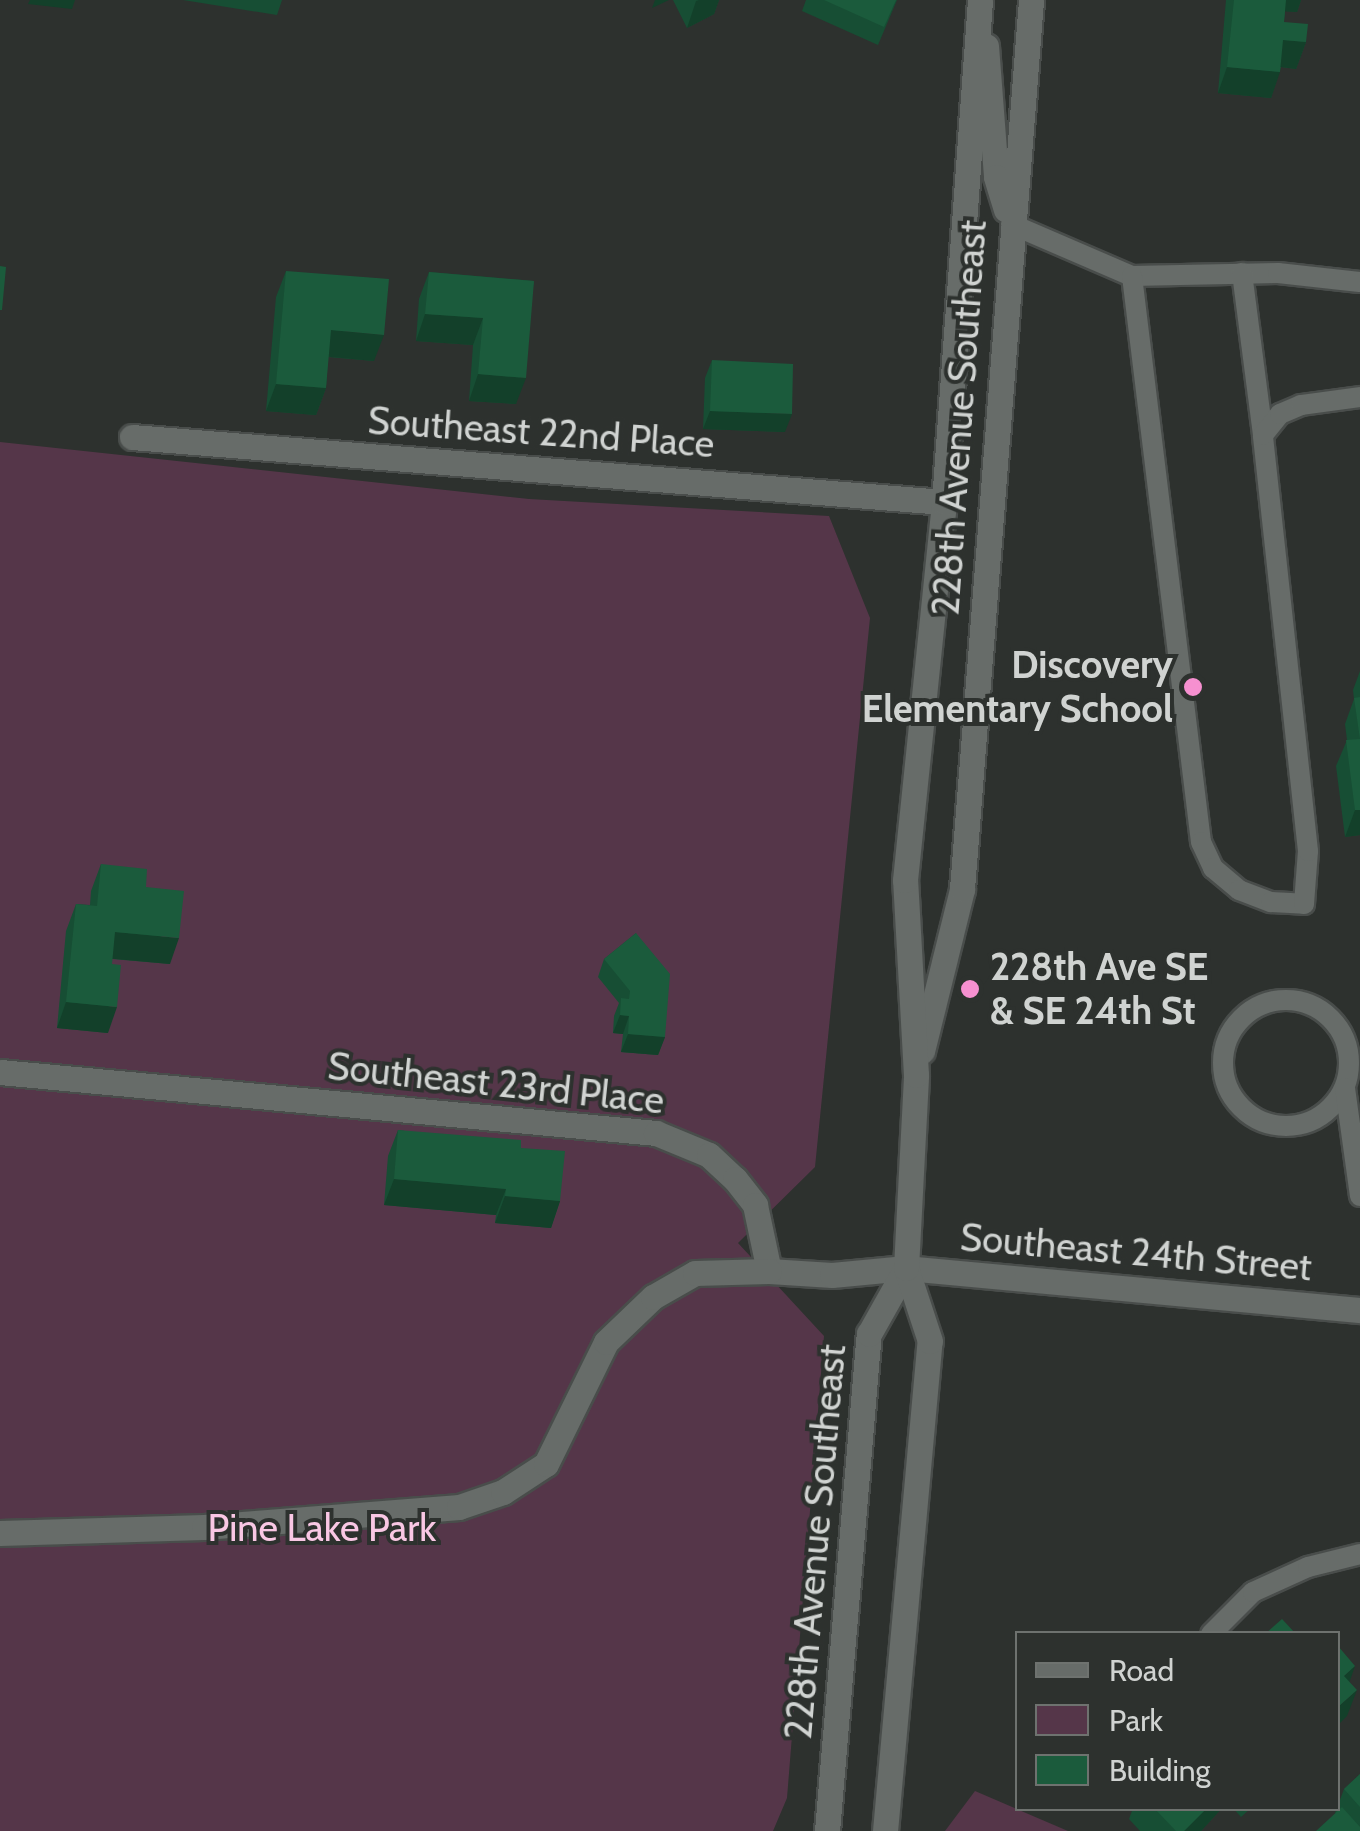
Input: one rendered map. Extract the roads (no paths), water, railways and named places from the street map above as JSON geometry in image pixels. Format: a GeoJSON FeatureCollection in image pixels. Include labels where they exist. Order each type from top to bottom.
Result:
{"type":"FeatureCollection","features":[{"type":"Feature","properties":{"kind":"main road","name":"228th Avenue Southeast"},"geometry":{"type":"LineString","coordinates":[[916,1076],[962,888],[1010,224],[1031,0]]}},
{"type":"Feature","properties":{"kind":"main road","name":"228th Avenue Southeast"},"geometry":{"type":"LineString","coordinates":[[885,1831],[930,1341],[906,1268],[916,1076],[905,880],[944,502],[980,2]]}},
{"type":"Feature","properties":{"kind":"main road"},"geometry":{"type":"LineString","coordinates":[[980,2],[996,105],[996,177],[1010,224]]}},
{"type":"Feature","properties":{"kind":"main road","name":"Southeast 22nd Place"},"geometry":{"type":"LineString","coordinates":[[132,438],[944,502]]}},
{"type":"Feature","properties":{"kind":"main road","name":"Southeast 23rd Place"},"geometry":{"type":"LineString","coordinates":[[0,1072],[656,1133],[709,1155],[735,1179],[755,1206],[768,1271]]}},
{"type":"Feature","properties":{"kind":"main road","name":"228th Avenue Southeast"},"geometry":{"type":"LineString","coordinates":[[827,1831],[869,1334],[906,1268]]}},
{"type":"Feature","properties":{"kind":"main road"},"geometry":{"type":"LineString","coordinates":[[0,1533],[222,1526],[459,1508],[502,1492],[546,1464],[606,1342],[652,1297],[695,1273],[768,1271],[832,1275],[906,1268]]}},
{"type":"Feature","properties":{"kind":"main road","name":"Southeast 24th Street"},"geometry":{"type":"LineString","coordinates":[[906,1268],[1360,1310]]}},
{"type":"Feature","properties":{"kind":"lane"},"geometry":{"type":"LineString","coordinates":[[1010,224],[1132,276],[1242,273],[1360,282]]}},
{"type":"Feature","properties":{"kind":"lane"},"geometry":{"type":"LineString","coordinates":[[1132,276],[1201,842],[1213,868],[1239,890],[1271,902],[1304,904],[1308,852],[1242,273]]}},
{"type":"Feature","properties":{"kind":"lane"},"geometry":{"type":"LineString","coordinates":[[1263,435],[1280,414],[1301,405],[1360,397]]}},
{"type":"Feature","properties":{"kind":"lane"},"geometry":{"type":"LineString","coordinates":[[1345,1088],[1317,1119],[1297,1126],[1265,1123],[1238,1106],[1227,1088],[1225,1046],[1248,1012],[1266,1003],[1307,1004],[1325,1014],[1348,1048],[1345,1088],[1360,1196]]}},
{"type":"Feature","properties":{"kind":"lane"},"geometry":{"type":"LineString","coordinates":[[1214,1631],[1253,1592],[1308,1567],[1360,1554]]}},
{"type":"Feature","properties":{"kind":"place","name":"Discovery Elementary School"},"geometry":{"type":"Point","coordinates":[1193,687]}},
{"type":"Feature","properties":{"kind":"place","name":"228th Ave SE & SE 24th St"},"geometry":{"type":"Point","coordinates":[970,989]}},
{"type":"Feature","properties":{"kind":"park label","name":"Pine Lake Park"},"geometry":{"type":"Point","coordinates":[322,1528]}}]}
